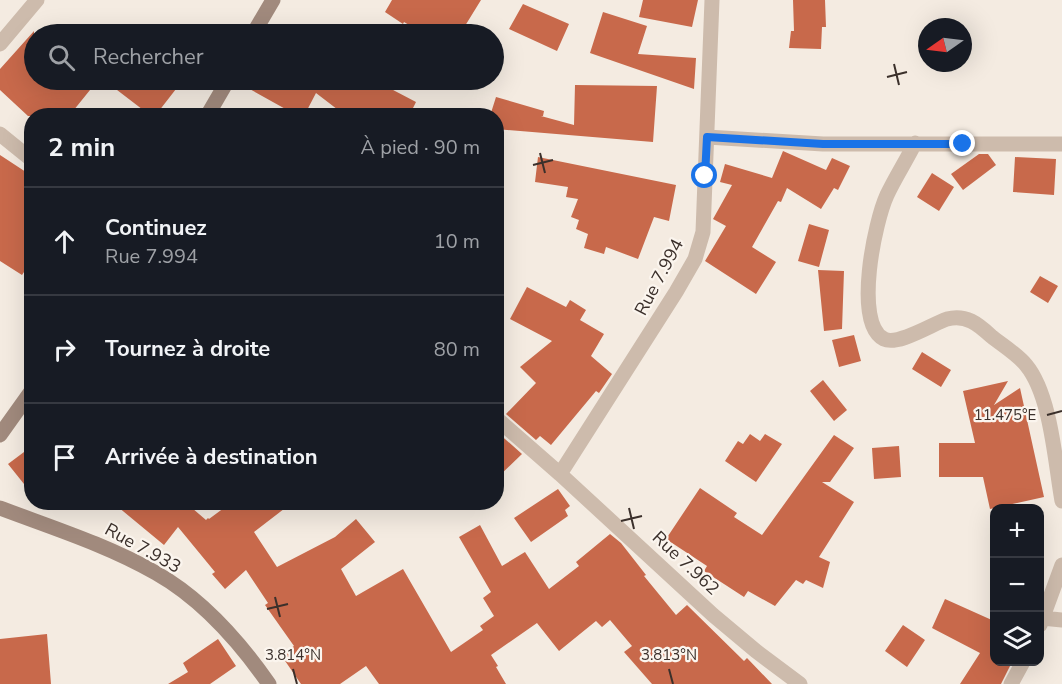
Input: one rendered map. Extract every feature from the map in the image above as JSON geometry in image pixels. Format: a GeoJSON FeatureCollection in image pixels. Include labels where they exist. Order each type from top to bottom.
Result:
{"type":"FeatureCollection","features":[{"type":"Feature","properties":{"kind":"street"},"geometry":{"type":"LineString","coordinates":[[0,44],[38,0]]}},
{"type":"Feature","properties":{"kind":"street"},"geometry":{"type":"LineString","coordinates":[[260,24],[273,0]]}},
{"type":"Feature","properties":{"kind":"street","name":"Rue 7.994"},"geometry":{"type":"LineString","coordinates":[[560,474],[695,259],[703,232],[712,0]]}},
{"type":"Feature","properties":{"kind":"street"},"geometry":{"type":"LineString","coordinates":[[212,108],[222,90]]}},
{"type":"Feature","properties":{"kind":"street"},"geometry":{"type":"LineString","coordinates":[[0,134],[24,154]]}},
{"type":"Feature","properties":{"kind":"street"},"geometry":{"type":"LineString","coordinates":[[707,137],[823,144],[1062,144]]}},
{"type":"Feature","properties":{"kind":"street"},"geometry":{"type":"LineString","coordinates":[[915,143],[886,197],[877,227],[867,296],[875,331],[884,339],[894,341],[949,318],[966,317],[1026,365],[1042,395],[1062,501]]}},
{"type":"Feature","properties":{"kind":"street"},"geometry":{"type":"LineString","coordinates":[[0,435],[24,401]]}},
{"type":"Feature","properties":{"kind":"street","name":"Rue 7.962"},"geometry":{"type":"LineString","coordinates":[[504,425],[713,615],[800,684]]}},
{"type":"Feature","properties":{"kind":"street","name":"Rue 7.933"},"geometry":{"type":"LineString","coordinates":[[0,508],[96,543],[157,573],[205,609],[249,656],[269,684]]}},
{"type":"Feature","properties":{"kind":"street"},"geometry":{"type":"LineString","coordinates":[[1044,613],[1062,565]]}},
{"type":"Feature","properties":{"kind":"street"},"geometry":{"type":"LineString","coordinates":[[1044,621],[1062,620]]}},
{"type":"Feature","properties":{"kind":"street"},"geometry":{"type":"LineString","coordinates":[[1011,684],[1021,666]]}},
{"type":"Feature","properties":{"kind":"building"},"geometry":{"type":"Polygon","coordinates":[[[392,0],[481,0],[466,24],[407,24],[404,22],[403,24],[385,12],[392,0]]]}},
{"type":"Feature","properties":{"kind":"building"},"geometry":{"type":"Polygon","coordinates":[[[643,0],[698,0],[692,27],[639,17],[643,0]]]}},
{"type":"Feature","properties":{"kind":"building"},"geometry":{"type":"Polygon","coordinates":[[[793,0],[825,0],[826,27],[822,27],[821,49],[789,48],[791,31],[794,31],[793,0]]]}},
{"type":"Feature","properties":{"kind":"building"},"geometry":{"type":"Polygon","coordinates":[[[523,4],[569,24],[557,51],[509,29],[523,4]]]}},
{"type":"Feature","properties":{"kind":"building"},"geometry":{"type":"Polygon","coordinates":[[[603,12],[647,26],[638,54],[696,58],[694,89],[590,53],[603,12]]]}},
{"type":"Feature","properties":{"kind":"building"},"geometry":{"type":"Polygon","coordinates":[[[24,42],[24,90],[90,90],[75,108],[24,108],[24,112],[0,90],[0,69],[24,42]]]}},
{"type":"Feature","properties":{"kind":"building"},"geometry":{"type":"Polygon","coordinates":[[[575,85],[657,86],[653,142],[504,130],[504,108],[493,108],[496,97],[544,111],[541,116],[574,125],[575,85]]]}},
{"type":"Feature","properties":{"kind":"building"},"geometry":{"type":"Polygon","coordinates":[[[117,90],[175,90],[161,108],[141,108],[117,90]]]}},
{"type":"Feature","properties":{"kind":"building"},"geometry":{"type":"Polygon","coordinates":[[[251,90],[393,90],[416,102],[413,108],[336,108],[316,93],[308,108],[284,108],[251,90]]]}},
{"type":"Feature","properties":{"kind":"building"},"geometry":{"type":"Polygon","coordinates":[[[783,151],[826,170],[832,158],[850,166],[838,190],[834,188],[821,209],[787,188],[781,202],[778,201],[752,247],[776,262],[756,294],[705,261],[726,226],[713,219],[732,185],[720,182],[725,164],[772,178],[783,151]]]}},
{"type":"Feature","properties":{"kind":"building"},"geometry":{"type":"Polygon","coordinates":[[[979,154],[988,154],[996,165],[963,190],[951,174],[979,154]]]}},
{"type":"Feature","properties":{"kind":"building"},"geometry":{"type":"Polygon","coordinates":[[[0,155],[24,171],[24,272],[22,275],[0,261],[0,155]]]}},
{"type":"Feature","properties":{"kind":"building"},"geometry":{"type":"Polygon","coordinates":[[[538,157],[676,185],[669,221],[654,217],[638,259],[606,247],[604,254],[584,248],[588,234],[576,229],[579,220],[571,217],[578,199],[566,197],[568,187],[535,182],[538,157]]]}},
{"type":"Feature","properties":{"kind":"building"},"geometry":{"type":"Polygon","coordinates":[[[1015,157],[1056,159],[1054,195],[1013,192],[1015,157]]]}},
{"type":"Feature","properties":{"kind":"building"},"geometry":{"type":"Polygon","coordinates":[[[932,173],[954,187],[939,211],[917,197],[932,173]]]}},
{"type":"Feature","properties":{"kind":"building"},"geometry":{"type":"Polygon","coordinates":[[[809,224],[829,230],[819,267],[798,261],[809,224]]]}},
{"type":"Feature","properties":{"kind":"building"},"geometry":{"type":"Polygon","coordinates":[[[818,270],[844,271],[842,329],[824,331],[818,270]]]}},
{"type":"Feature","properties":{"kind":"building"},"geometry":{"type":"Polygon","coordinates":[[[1040,276],[1058,286],[1048,303],[1030,292],[1040,276]]]}},
{"type":"Feature","properties":{"kind":"building"},"geometry":{"type":"Polygon","coordinates":[[[527,287],[566,307],[570,300],[586,310],[580,320],[604,334],[591,356],[612,374],[599,393],[596,391],[551,445],[540,436],[536,440],[506,414],[536,383],[520,367],[552,341],[510,319],[527,287]]]}},
{"type":"Feature","properties":{"kind":"building"},"geometry":{"type":"Polygon","coordinates":[[[854,335],[861,361],[839,367],[832,340],[854,335]]]}},
{"type":"Feature","properties":{"kind":"building"},"geometry":{"type":"Polygon","coordinates":[[[922,352],[951,370],[941,387],[912,369],[922,352]]]}},
{"type":"Feature","properties":{"kind":"building"},"geometry":{"type":"Polygon","coordinates":[[[823,380],[847,410],[834,421],[810,391],[823,380]]]}},
{"type":"Feature","properties":{"kind":"building"},"geometry":{"type":"Polygon","coordinates":[[[1008,381],[994,405],[1020,388],[1044,497],[1012,504],[990,504],[990,509],[983,477],[939,477],[939,443],[975,443],[963,391],[1008,381]]]}},
{"type":"Feature","properties":{"kind":"building"},"geometry":{"type":"Polygon","coordinates":[[[750,434],[760,441],[765,434],[782,444],[756,482],[725,461],[738,441],[743,444],[750,434]]]}},
{"type":"Feature","properties":{"kind":"building"},"geometry":{"type":"Polygon","coordinates":[[[834,435],[854,448],[830,482],[822,482],[854,502],[819,557],[830,562],[823,588],[806,580],[803,584],[796,580],[775,606],[748,591],[744,597],[704,571],[707,566],[666,539],[700,488],[737,513],[734,517],[762,535],[834,435]]]}},
{"type":"Feature","properties":{"kind":"building"},"geometry":{"type":"Polygon","coordinates":[[[504,438],[522,454],[504,471],[504,438]]]}},
{"type":"Feature","properties":{"kind":"building"},"geometry":{"type":"Polygon","coordinates":[[[899,446],[901,477],[874,479],[872,448],[899,446]]]}},
{"type":"Feature","properties":{"kind":"building"},"geometry":{"type":"Polygon","coordinates":[[[24,452],[24,484],[8,464],[24,452]]]}},
{"type":"Feature","properties":{"kind":"building"},"geometry":{"type":"Polygon","coordinates":[[[558,489],[570,506],[565,510],[568,516],[531,542],[514,518],[558,489]]]}},
{"type":"Feature","properties":{"kind":"building"},"geometry":{"type":"Polygon","coordinates":[[[122,510],[194,510],[206,520],[221,510],[283,510],[254,532],[277,567],[335,537],[356,519],[375,542],[341,569],[356,596],[403,569],[451,652],[483,630],[480,626],[494,616],[483,598],[491,592],[459,537],[480,525],[502,566],[525,552],[549,589],[579,566],[576,562],[610,534],[621,543],[676,615],[687,605],[744,661],[747,658],[772,684],[652,684],[624,652],[632,646],[610,620],[602,627],[596,621],[559,651],[537,623],[491,655],[506,684],[379,684],[366,666],[340,684],[301,684],[281,655],[294,646],[265,605],[268,603],[246,570],[225,589],[212,574],[215,572],[178,527],[164,545],[122,510]]]}},
{"type":"Feature","properties":{"kind":"building"},"geometry":{"type":"Polygon","coordinates":[[[945,599],[990,619],[990,666],[1010,666],[1001,684],[960,684],[980,653],[932,628],[945,599]]]}},
{"type":"Feature","properties":{"kind":"building"},"geometry":{"type":"Polygon","coordinates":[[[903,625],[925,640],[907,667],[885,651],[903,625]]]}},
{"type":"Feature","properties":{"kind":"building"},"geometry":{"type":"Polygon","coordinates":[[[47,634],[51,684],[0,684],[0,639],[47,634]]]}},
{"type":"Feature","properties":{"kind":"building"},"geometry":{"type":"Polygon","coordinates":[[[218,639],[236,666],[210,684],[168,684],[188,672],[183,663],[218,639]]]}},
{"type":"Feature","properties":{"kind":"route"},"geometry":{"type":"LineString","coordinates":[[705,176],[707,137],[823,144],[963,144]]}}]}
